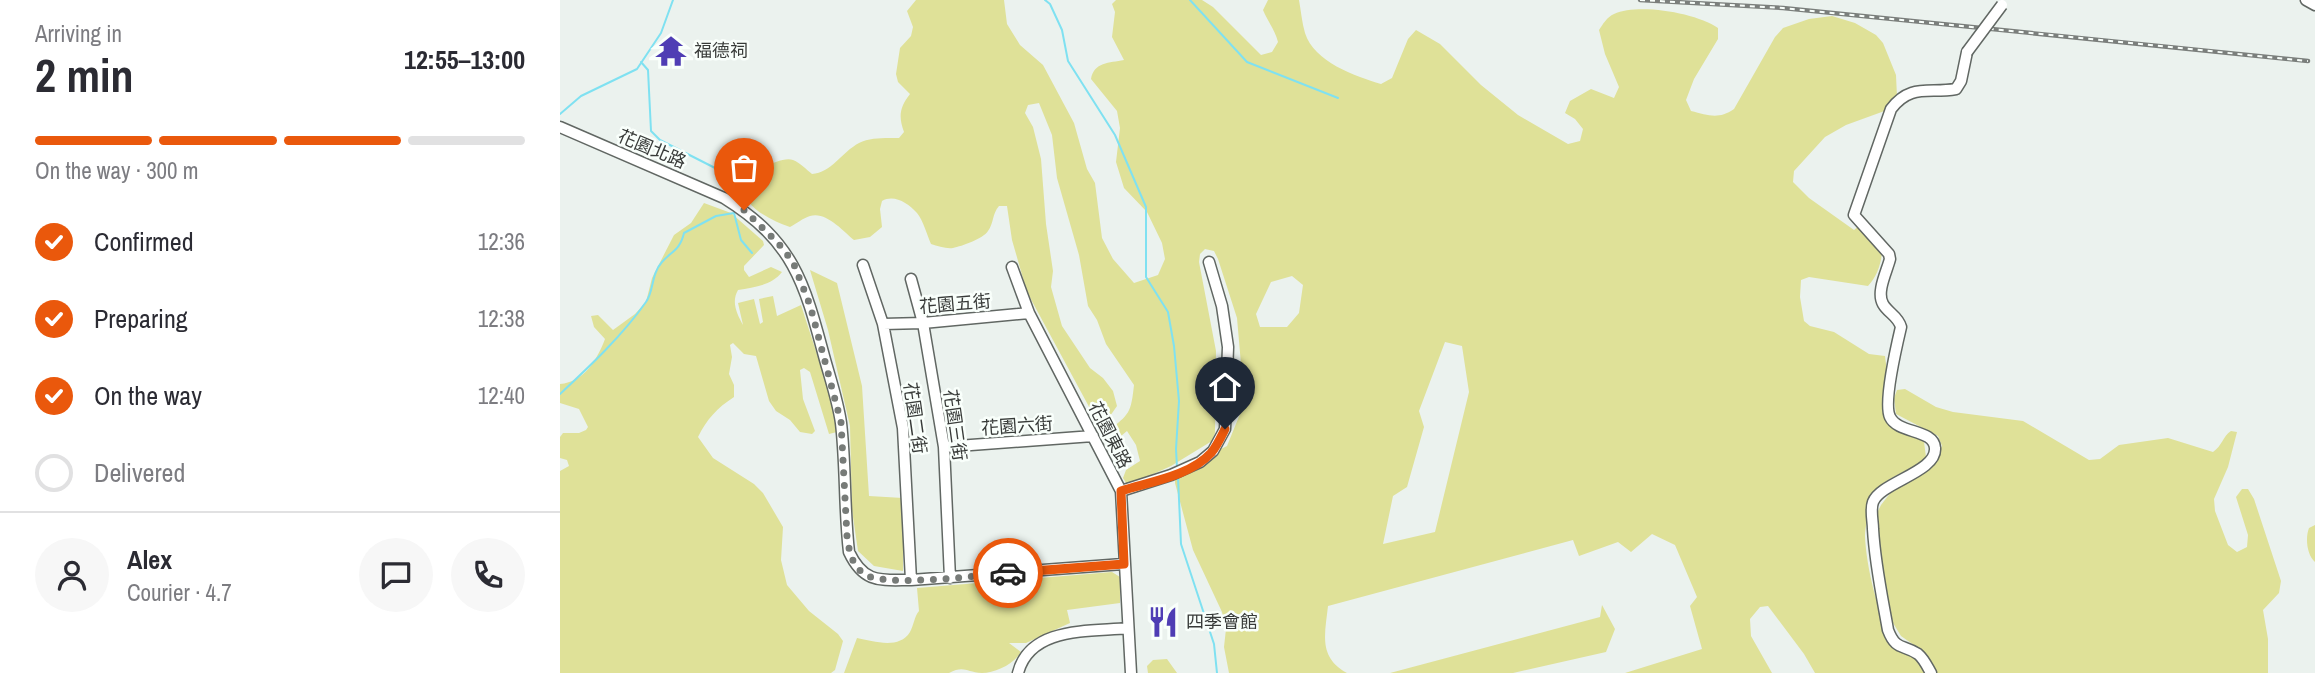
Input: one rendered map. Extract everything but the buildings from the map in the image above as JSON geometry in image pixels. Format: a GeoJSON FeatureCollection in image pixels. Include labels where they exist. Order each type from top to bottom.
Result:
{"type":"FeatureCollection","features":[{"type":"Feature","properties":{"kind":"street"},"geometry":{"type":"LineString","coordinates":[[2306,0],[2315,5]]}},
{"type":"Feature","properties":{"kind":"street"},"geometry":{"type":"LineString","coordinates":[[1931,673],[1925,661],[1916,653],[1899,647],[1892,641],[1888,630],[1874,559],[1872,508],[1876,496],[1928,463],[1935,453],[1936,444],[1932,438],[1899,426],[1890,419],[1888,412],[1892,375],[1901,327],[1899,320],[1883,305],[1881,294],[1890,259],[1889,254],[1854,215],[1891,109],[1910,93],[1923,89],[1956,89],[1961,81],[1967,52],[2004,3]]}},
{"type":"Feature","properties":{"kind":"street","name":"花園北路"},"geometry":{"type":"LineString","coordinates":[[560,127],[724,198],[744,210],[793,262],[810,305],[841,422],[849,552],[855,565],[865,575],[877,580],[911,580],[1124,564]]}},
{"type":"Feature","properties":{"kind":"street"},"geometry":{"type":"LineString","coordinates":[[1121,491],[1171,475],[1200,462],[1213,452],[1225,429],[1228,347],[1222,306],[1209,262]]}},
{"type":"Feature","properties":{"kind":"street","name":"花園二街"},"geometry":{"type":"LineString","coordinates":[[863,265],[883,324],[903,428],[911,580]]}},
{"type":"Feature","properties":{"kind":"street","name":"花園東路"},"geometry":{"type":"LineString","coordinates":[[1012,267],[1029,313],[1121,491],[1131,673]]}},
{"type":"Feature","properties":{"kind":"street","name":"花園三街"},"geometry":{"type":"LineString","coordinates":[[911,279],[923,323],[944,447],[950,578]]}},
{"type":"Feature","properties":{"kind":"street","name":"花園五街"},"geometry":{"type":"LineString","coordinates":[[883,324],[1029,313]]}},
{"type":"Feature","properties":{"kind":"street","name":"花園六街"},"geometry":{"type":"LineString","coordinates":[[944,447],[1093,436]]}},
{"type":"Feature","properties":{"kind":"street"},"geometry":{"type":"LineString","coordinates":[[1018,673],[1032,648],[1054,636],[1128,628]]}},
{"type":"Feature","properties":{"kind":"green space"},"geometry":{"type":"Polygon","coordinates":[[[916,0],[1004,0],[1007,24],[1020,45],[1043,65],[1074,123],[1087,169],[1095,183],[1102,238],[1113,259],[1134,283],[1158,275],[1165,259],[1162,243],[1147,212],[1124,188],[1116,162],[1120,128],[1117,111],[1091,79],[1099,66],[1124,60],[1112,37],[1115,12],[1112,4],[1116,0],[1202,0],[1213,7],[1261,55],[1272,52],[1278,42],[1263,10],[1268,0],[1299,0],[1305,33],[1317,52],[1326,60],[1359,77],[1381,84],[1392,78],[1408,39],[1416,30],[1440,44],[1481,85],[1518,115],[1568,144],[1580,141],[1583,129],[1575,119],[1565,113],[1570,101],[1591,89],[1614,98],[1619,87],[1605,54],[1599,30],[1614,14],[1638,9],[1667,11],[1696,18],[1718,28],[1718,39],[1694,79],[1686,100],[1691,111],[1713,116],[1723,115],[1734,109],[1775,37],[1783,28],[1809,19],[1832,16],[1855,23],[1876,35],[1883,43],[1896,75],[1897,97],[1890,109],[1846,125],[1825,137],[1794,171],[1793,182],[1809,198],[1854,230],[1860,225],[1882,249],[1880,264],[1868,286],[1809,277],[1801,280],[1800,297],[1804,321],[1810,326],[1834,332],[1869,354],[1885,356],[1887,372],[1884,413],[1889,421],[1924,442],[1926,457],[1884,483],[1873,494],[1865,536],[1871,577],[1884,621],[1896,643],[1919,661],[1925,673],[1815,673],[1768,606],[1760,607],[1750,619],[1751,636],[1772,673],[1625,673],[1702,649],[1690,606],[1697,597],[1675,545],[1652,534],[1631,552],[1618,542],[1579,556],[1573,540],[1328,606],[1325,635],[1327,652],[1331,660],[1347,673],[1229,673],[1222,612],[1193,550],[1175,483],[1175,474],[1181,469],[1227,446],[1240,414],[1243,387],[1237,318],[1214,251],[1205,249],[1200,254],[1199,262],[1216,351],[1215,433],[1212,441],[1171,466],[1149,476],[1137,486],[1128,486],[1123,478],[1126,470],[1140,461],[1136,445],[1127,431],[1115,441],[1107,440],[1107,431],[1128,412],[1134,385],[1106,344],[1097,320],[1088,306],[1079,255],[1057,178],[1052,135],[1039,103],[1028,105],[1025,113],[1033,127],[1041,159],[1053,271],[1051,287],[1062,326],[1090,368],[1103,378],[1113,391],[1117,406],[1108,419],[1100,421],[1094,416],[1027,292],[1012,240],[1007,206],[999,206],[990,228],[982,237],[962,246],[948,248],[931,244],[917,213],[896,199],[882,201],[882,227],[870,237],[854,240],[822,216],[810,216],[790,227],[782,224],[759,212],[743,192],[741,184],[745,180],[781,160],[793,160],[812,174],[819,173],[859,143],[874,139],[899,138],[904,132],[901,112],[910,94],[898,82],[896,74],[900,48],[911,36],[913,27],[907,11],[916,0]],[[1292,276],[1271,282],[1256,314],[1260,327],[1287,327],[1299,313],[1303,285],[1292,276]],[[1445,342],[1419,411],[1424,427],[1407,487],[1393,496],[1383,544],[1435,532],[1469,392],[1462,346],[1445,342]]]}},
{"type":"Feature","properties":{"kind":"green space"},"geometry":{"type":"Polygon","coordinates":[[[704,203],[731,213],[763,241],[764,245],[744,266],[749,277],[771,267],[782,272],[767,283],[738,290],[735,303],[743,325],[738,303],[754,299],[760,324],[763,322],[759,299],[773,296],[777,316],[801,305],[838,419],[837,432],[829,434],[810,372],[804,368],[800,370],[803,399],[815,431],[812,434],[800,432],[790,420],[776,411],[769,401],[756,356],[744,354],[733,343],[730,345],[732,357],[729,374],[734,385],[734,397],[713,414],[698,437],[713,458],[754,484],[763,493],[783,527],[781,560],[787,585],[809,611],[843,641],[835,670],[831,673],[560,673],[560,471],[569,466],[567,460],[560,458],[560,437],[563,433],[579,433],[588,427],[579,409],[560,403],[560,384],[583,374],[602,347],[605,339],[594,327],[591,316],[598,315],[613,330],[635,314],[646,302],[652,278],[674,235],[691,223],[704,203]]]}},
{"type":"Feature","properties":{"kind":"green space"},"geometry":{"type":"Polygon","coordinates":[[[810,270],[837,283],[862,386],[869,496],[903,498],[903,571],[874,566],[858,551],[852,510],[850,426],[828,330],[810,270]]]}},
{"type":"Feature","properties":{"kind":"green space"},"geometry":{"type":"Polygon","coordinates":[[[1905,389],[1936,407],[1953,412],[2023,421],[2089,460],[2100,459],[2119,445],[2168,438],[2213,452],[2228,433],[2237,432],[2228,467],[2214,499],[2215,511],[2228,545],[2237,552],[2247,547],[2248,535],[2236,497],[2242,489],[2248,489],[2254,499],[2281,581],[2279,593],[2263,610],[2268,639],[2268,673],[1935,673],[1921,650],[1901,636],[1893,623],[1876,548],[1876,515],[1881,505],[1891,492],[1933,460],[1942,446],[1938,436],[1896,414],[1894,398],[1897,390],[1905,389]]]}},
{"type":"Feature","properties":{"kind":"green space"},"geometry":{"type":"Polygon","coordinates":[[[2315,525],[2315,562],[2310,555],[2307,541],[2309,528],[2315,525]]]}},
{"type":"Feature","properties":{"kind":"green space"},"geometry":{"type":"Polygon","coordinates":[[[1112,572],[1120,577],[1120,603],[1067,610],[1070,623],[1026,643],[1009,643],[1021,652],[998,670],[987,673],[962,669],[949,673],[844,673],[857,638],[893,643],[905,638],[919,611],[917,588],[1112,572]]]}},
{"type":"Feature","properties":{"kind":"green space"},"geometry":{"type":"Polygon","coordinates":[[[1602,605],[1615,629],[1606,652],[1513,673],[1390,673],[1600,617],[1602,605]]]}},
{"type":"Feature","properties":{"kind":"green space"},"geometry":{"type":"Polygon","coordinates":[[[1167,659],[1177,673],[1148,673],[1147,666],[1153,660],[1167,659]]]}},
{"type":"Feature","properties":{"kind":"waterway"},"geometry":{"type":"LineString","coordinates":[[560,114],[581,96],[637,69],[661,33],[673,0]]}},
{"type":"Feature","properties":{"kind":"waterway"},"geometry":{"type":"LineString","coordinates":[[1045,0],[1050,4],[1062,30],[1068,61],[1115,135],[1146,207],[1146,277],[1168,312],[1174,346],[1179,401],[1177,468]]}},
{"type":"Feature","properties":{"kind":"waterway"},"geometry":{"type":"LineString","coordinates":[[1190,0],[1247,62],[1338,98]]}},
{"type":"Feature","properties":{"kind":"waterway"},"geometry":{"type":"LineString","coordinates":[[641,62],[648,70],[651,131],[660,140],[717,169],[736,189]]}},
{"type":"Feature","properties":{"kind":"waterway"},"geometry":{"type":"LineString","coordinates":[[560,394],[637,315],[649,298],[658,267],[678,247],[684,233],[716,216],[734,213],[741,240],[752,253]]}},
{"type":"Feature","properties":{"kind":"waterway"},"geometry":{"type":"LineString","coordinates":[[1178,477],[1181,544],[1214,644],[1217,673]]}},
{"type":"Feature","properties":{"kind":"railway"},"geometry":{"type":"LineString","coordinates":[[1640,0],[1783,8],[2308,61]]}},
{"type":"Feature","properties":{"kind":"way so far"},"geometry":{"type":"LineString","coordinates":[[744,210],[778,243],[793,262],[803,282],[841,422],[847,536],[849,552],[855,565],[865,575],[877,580],[1008,573]]}},
{"type":"Feature","properties":{"kind":"place","name":"福德祠"},"geometry":{"type":"Point","coordinates":[671,51]}},
{"type":"Feature","properties":{"kind":"place","name":"四季會館"},"geometry":{"type":"Point","coordinates":[1163,622]}},
{"type":"Feature","properties":{"kind":"route"},"geometry":{"type":"LineString","coordinates":[[1008,573],[1124,564],[1121,491],[1171,475],[1200,462],[1213,452],[1225,429]]}}]}
